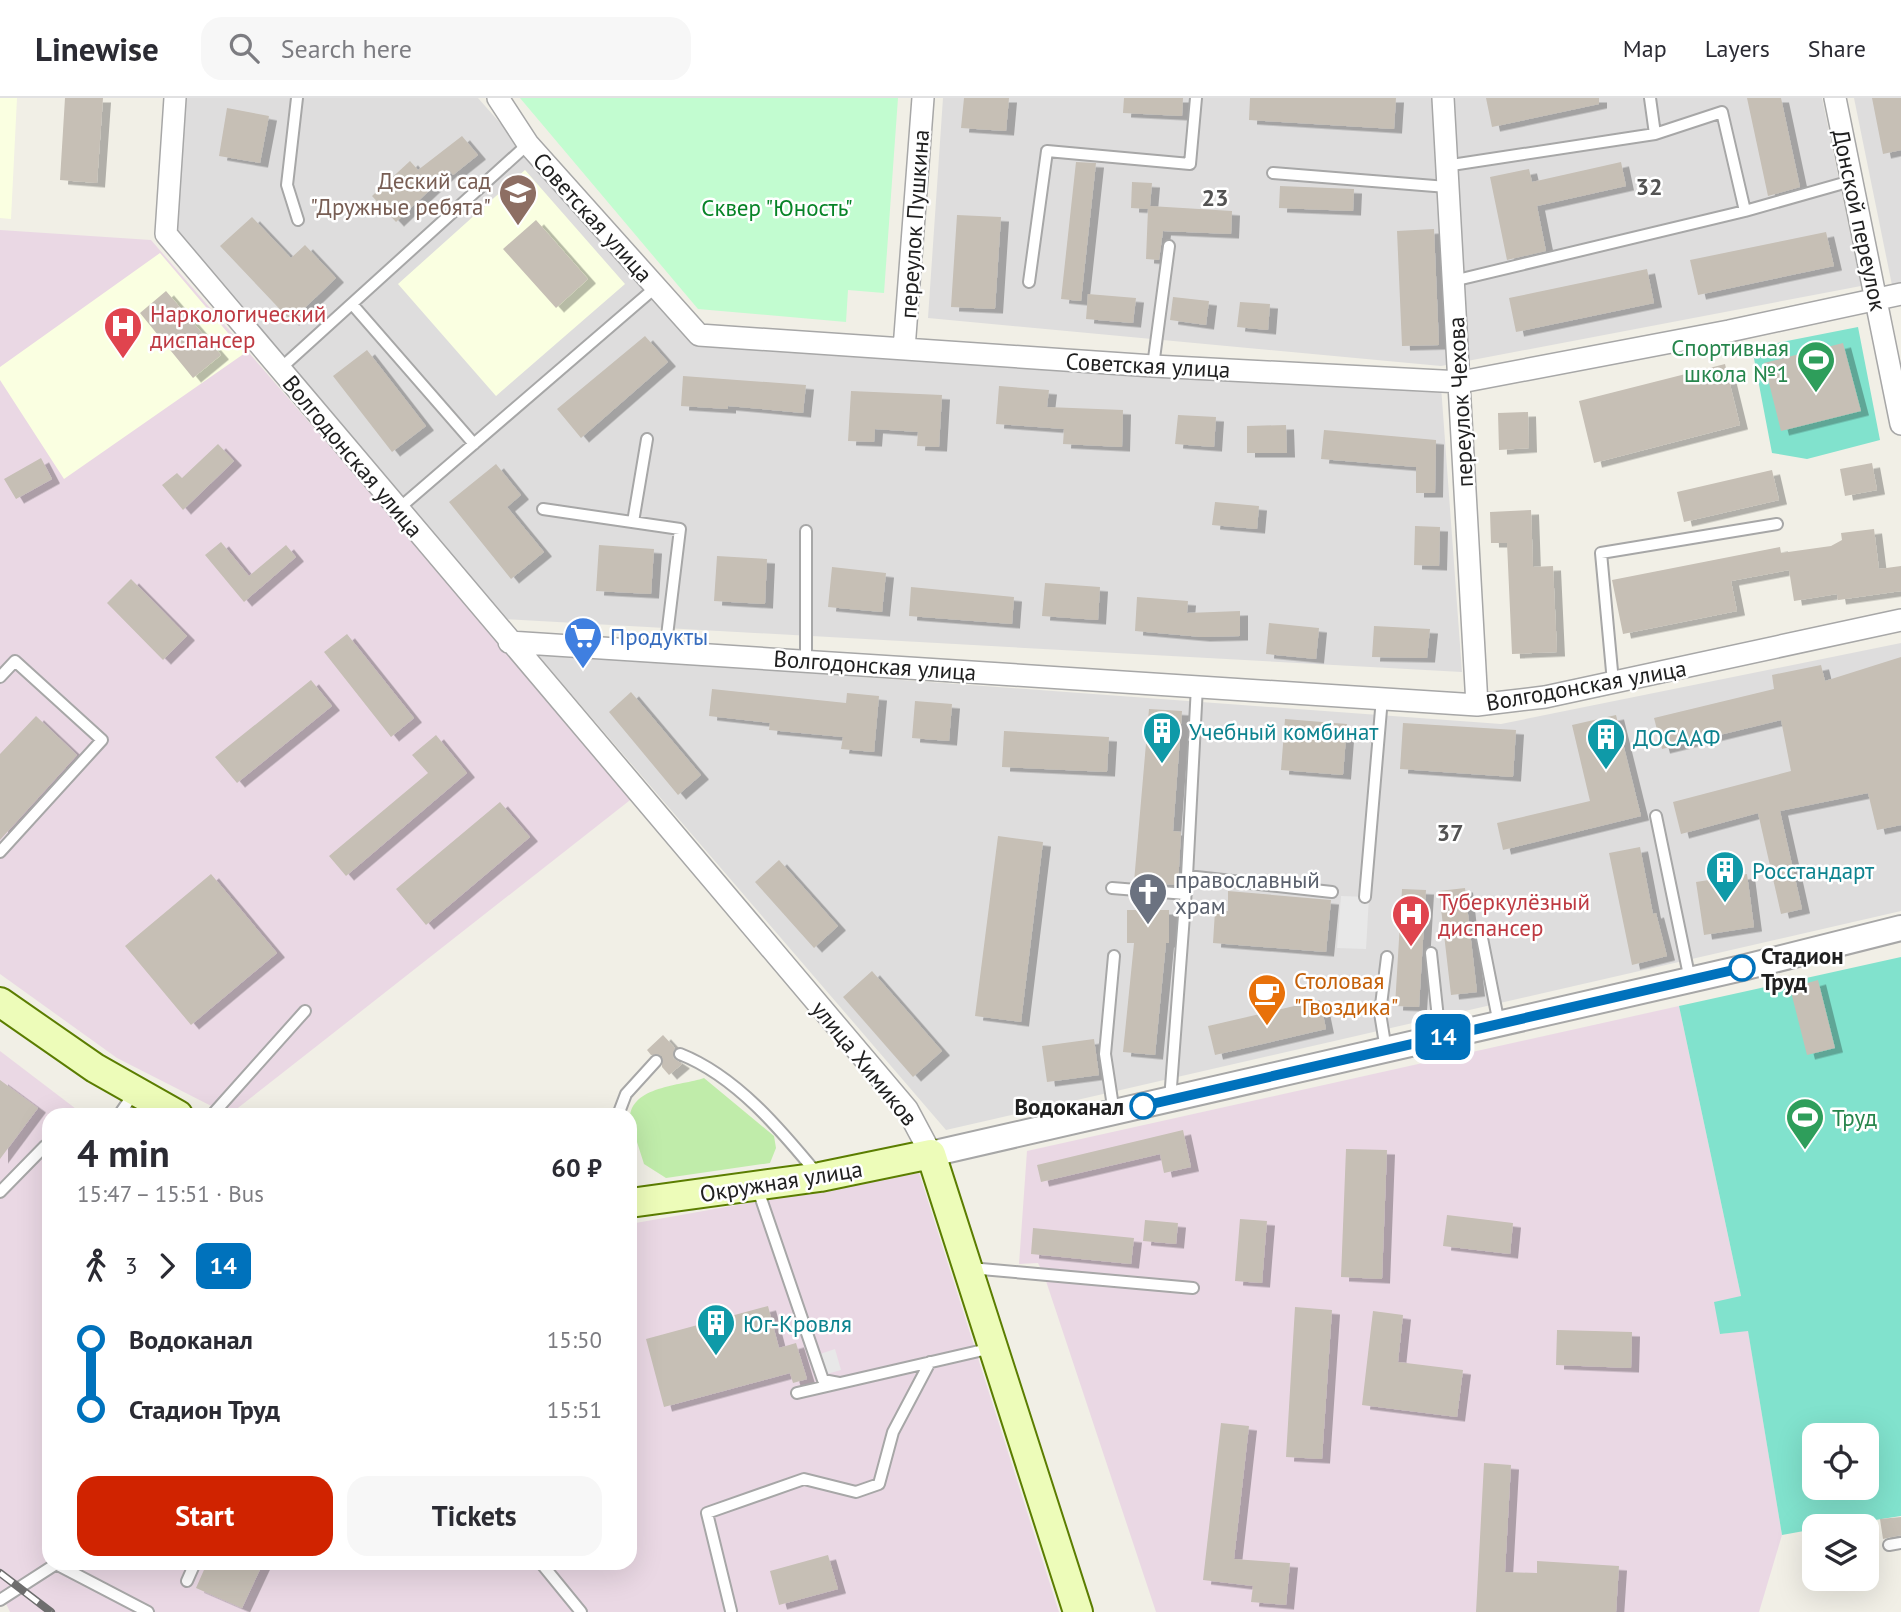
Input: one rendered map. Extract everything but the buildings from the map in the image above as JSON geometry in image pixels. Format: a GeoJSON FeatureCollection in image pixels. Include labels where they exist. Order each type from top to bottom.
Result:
{"type":"FeatureCollection","features":[{"type":"Feature","properties":{"kind":"main road"},"geometry":{"type":"LineString","coordinates":[[0,1002],[127,1104],[146,1108]]}},
{"type":"Feature","properties":{"kind":"main road","name":"Окружная улица"},"geometry":{"type":"LineString","coordinates":[[637,1202],[820,1177],[932,1154]]}},
{"type":"Feature","properties":{"kind":"main road","name":"улица Химиков"},"geometry":{"type":"LineString","coordinates":[[932,1154],[1078,1612]]}},
{"type":"Feature","properties":{"kind":"street","name":"Волгодонская улица"},"geometry":{"type":"LineString","coordinates":[[175,98],[166,234],[509,642],[1477,705],[1545,696],[1901,620]]}},
{"type":"Feature","properties":{"kind":"street","name":"Советская улица"},"geometry":{"type":"LineString","coordinates":[[498,98],[528,144],[699,335],[1153,366],[1461,382],[1729,331],[1901,294]]}},
{"type":"Feature","properties":{"kind":"street","name":"переулок Пушкина"},"geometry":{"type":"LineString","coordinates":[[905,349],[923,98]]}},
{"type":"Feature","properties":{"kind":"street","name":"переулок Чехова"},"geometry":{"type":"LineString","coordinates":[[1443,98],[1477,705]]}},
{"type":"Feature","properties":{"kind":"street","name":"Донской переулок"},"geometry":{"type":"LineString","coordinates":[[1835,98],[1901,424]]}},
{"type":"Feature","properties":{"kind":"street","name":"улица Химиков"},"geometry":{"type":"LineString","coordinates":[[509,642],[908,1109],[932,1154]]}},
{"type":"Feature","properties":{"kind":"street"},"geometry":{"type":"LineString","coordinates":[[932,1154],[1690,980],[1901,928]]}},
{"type":"Feature","properties":{"kind":"lane"},"geometry":{"type":"LineString","coordinates":[[297,98],[287,185],[298,220]]}},
{"type":"Feature","properties":{"kind":"lane"},"geometry":{"type":"LineString","coordinates":[[1029,282],[1047,151],[1190,164],[1196,98]]}},
{"type":"Feature","properties":{"kind":"lane"},"geometry":{"type":"LineString","coordinates":[[1650,98],[1655,134]]}},
{"type":"Feature","properties":{"kind":"lane"},"geometry":{"type":"LineString","coordinates":[[1445,166],[1655,134],[1722,112],[1745,211]]}},
{"type":"Feature","properties":{"kind":"lane"},"geometry":{"type":"LineString","coordinates":[[281,368],[528,144]]}},
{"type":"Feature","properties":{"kind":"lane"},"geometry":{"type":"LineString","coordinates":[[1273,173],[1447,187]]}},
{"type":"Feature","properties":{"kind":"lane"},"geometry":{"type":"LineString","coordinates":[[1453,281],[1745,211],[1851,181]]}},
{"type":"Feature","properties":{"kind":"lane"},"geometry":{"type":"LineString","coordinates":[[1153,366],[1169,246]]}},
{"type":"Feature","properties":{"kind":"lane"},"geometry":{"type":"LineString","coordinates":[[397,510],[656,287]]}},
{"type":"Feature","properties":{"kind":"lane"},"geometry":{"type":"LineString","coordinates":[[352,304],[474,443]]}},
{"type":"Feature","properties":{"kind":"lane"},"geometry":{"type":"LineString","coordinates":[[633,522],[647,439]]}},
{"type":"Feature","properties":{"kind":"lane"},"geometry":{"type":"LineString","coordinates":[[543,509],[680,529],[664,652]]}},
{"type":"Feature","properties":{"kind":"lane"},"geometry":{"type":"LineString","coordinates":[[1613,682],[1601,553],[1776,524]]}},
{"type":"Feature","properties":{"kind":"lane"},"geometry":{"type":"LineString","coordinates":[[806,531],[806,661]]}},
{"type":"Feature","properties":{"kind":"lane"},"geometry":{"type":"LineString","coordinates":[[0,677],[15,661],[102,740],[0,852]]}},
{"type":"Feature","properties":{"kind":"lane"},"geometry":{"type":"LineString","coordinates":[[1170,1100],[1186,894],[1197,686]]}},
{"type":"Feature","properties":{"kind":"lane"},"geometry":{"type":"LineString","coordinates":[[1365,897],[1382,698]]}},
{"type":"Feature","properties":{"kind":"lane"},"geometry":{"type":"LineString","coordinates":[[1656,816],[1690,980]]}},
{"type":"Feature","properties":{"kind":"lane"},"geometry":{"type":"LineString","coordinates":[[1187,877],[1332,892]]}},
{"type":"Feature","properties":{"kind":"lane"},"geometry":{"type":"LineString","coordinates":[[1112,888],[1186,894]]}},
{"type":"Feature","properties":{"kind":"lane"},"geometry":{"type":"LineString","coordinates":[[1482,939],[1499,1024]]}},
{"type":"Feature","properties":{"kind":"lane"},"geometry":{"type":"LineString","coordinates":[[1432,953],[1440,1038]]}},
{"type":"Feature","properties":{"kind":"lane"},"geometry":{"type":"LineString","coordinates":[[1114,956],[1105,1054],[1114,1113]]}},
{"type":"Feature","properties":{"kind":"lane"},"geometry":{"type":"LineString","coordinates":[[1386,1050],[1380,1013],[1387,957]]}},
{"type":"Feature","properties":{"kind":"lane"},"geometry":{"type":"LineString","coordinates":[[218,1108],[305,1012]]}},
{"type":"Feature","properties":{"kind":"lane"},"geometry":{"type":"LineString","coordinates":[[680,1054],[697,1061],[770,1117],[820,1177]]}},
{"type":"Feature","properties":{"kind":"lane"},"geometry":{"type":"LineString","coordinates":[[621,1108],[626,1094],[656,1061]]}},
{"type":"Feature","properties":{"kind":"lane"},"geometry":{"type":"LineString","coordinates":[[0,1192],[42,1149]]}},
{"type":"Feature","properties":{"kind":"lane"},"geometry":{"type":"LineString","coordinates":[[757,1186],[823,1380],[839,1383]]}},
{"type":"Feature","properties":{"kind":"lane"},"geometry":{"type":"LineString","coordinates":[[970,1268],[1193,1288]]}},
{"type":"Feature","properties":{"kind":"lane"},"geometry":{"type":"LineString","coordinates":[[797,1393],[995,1347]]}},
{"type":"Feature","properties":{"kind":"lane"},"geometry":{"type":"LineString","coordinates":[[731,1611],[707,1513],[804,1479],[856,1492],[879,1484],[893,1432],[930,1362]]}},
{"type":"Feature","properties":{"kind":"lane"},"geometry":{"type":"LineString","coordinates":[[0,1600],[46,1570]]}},
{"type":"Feature","properties":{"kind":"lane"},"geometry":{"type":"LineString","coordinates":[[67,1570],[148,1612]]}},
{"type":"Feature","properties":{"kind":"lane"},"geometry":{"type":"LineString","coordinates":[[187,1581],[192,1570]]}},
{"type":"Feature","properties":{"kind":"lane"},"geometry":{"type":"LineString","coordinates":[[547,1570],[580,1612]]}},
{"type":"Feature","properties":{"kind":"shaded area"},"geometry":{"type":"Polygon","coordinates":[[[0,98],[17,98],[11,219],[0,218],[0,98]]]}},
{"type":"Feature","properties":{"kind":"shaded area"},"geometry":{"type":"Polygon","coordinates":[[[176,98],[478,98],[687,334],[1441,386],[1462,672],[502,619],[166,225],[176,98]]]}},
{"type":"Feature","properties":{"kind":"shaded area"},"geometry":{"type":"Polygon","coordinates":[[[943,98],[1822,98],[1861,286],[1441,366],[928,318],[943,98]]]}},
{"type":"Feature","properties":{"kind":"shaded area"},"geometry":{"type":"Polygon","coordinates":[[[1854,98],[1901,98],[1901,294],[1894,295],[1854,98]]]}},
{"type":"Feature","properties":{"kind":"shaded area","name":"Деский сад \"Дружные ребята\""},"geometry":{"type":"Polygon","coordinates":[[[525,170],[625,284],[496,396],[398,284],[525,170]]]}},
{"type":"Feature","properties":{"kind":"shaded area"},"geometry":{"type":"Polygon","coordinates":[[[0,230],[151,240],[634,797],[238,1108],[215,1108],[117,1058],[0,974],[0,230]]]}},
{"type":"Feature","properties":{"kind":"shaded area","name":"Наркологический диспансер"},"geometry":{"type":"Polygon","coordinates":[[[160,253],[245,353],[64,479],[0,380],[0,367],[160,253]]]}},
{"type":"Feature","properties":{"kind":"shaded area","name":"Спортивная школа №1"},"geometry":{"type":"Polygon","coordinates":[[[1858,327],[1880,440],[1807,459],[1772,453],[1752,348],[1858,327]]]}},
{"type":"Feature","properties":{"kind":"shaded area"},"geometry":{"type":"Polygon","coordinates":[[[1901,643],[1901,911],[946,1130],[536,653],[1501,724],[1901,643]]]}},
{"type":"Feature","properties":{"kind":"shaded area"},"geometry":{"type":"Polygon","coordinates":[[[1341,896],[1369,897],[1366,949],[1337,948],[1341,896]]]}},
{"type":"Feature","properties":{"kind":"shaded area","name":"Труд"},"geometry":{"type":"Polygon","coordinates":[[[1901,957],[1901,1516],[1879,1519],[1879,1514],[1802,1514],[1802,1531],[1782,1535],[1748,1331],[1720,1334],[1714,1302],[1741,1296],[1679,1006],[1901,957]]]}},
{"type":"Feature","properties":{"kind":"shaded area","name":"Водоканал"},"geometry":{"type":"Polygon","coordinates":[[[1679,1006],[1741,1296],[1721,1334],[1748,1330],[1782,1535],[1759,1612],[1156,1612],[1044,1275],[1038,1263],[1019,1264],[1027,1151],[1679,1006]]]}},
{"type":"Feature","properties":{"kind":"shaded area"},"geometry":{"type":"Polygon","coordinates":[[[0,1051],[75,1108],[42,1108],[42,1570],[637,1570],[637,1223],[919,1173],[1059,1612],[10,1612],[0,1591],[0,1051]]]}},
{"type":"Feature","properties":{"kind":"shaded area"},"geometry":{"type":"Polygon","coordinates":[[[835,1349],[841,1370],[823,1375],[817,1355],[835,1349]]]}},
{"type":"Feature","properties":{"kind":"green space","name":"Сквер \"Юность\""},"geometry":{"type":"Polygon","coordinates":[[[520,98],[898,98],[884,293],[848,290],[846,322],[698,309],[520,98]]]}},
{"type":"Feature","properties":{"kind":"green space"},"geometry":{"type":"Polygon","coordinates":[[[704,1078],[774,1136],[776,1148],[770,1163],[666,1178],[644,1164],[637,1142],[637,1108],[633,1108],[638,1100],[658,1089],[704,1078]]]}},
{"type":"Feature","properties":{"kind":"railway"},"geometry":{"type":"LineString","coordinates":[[0,1573],[51,1612]]}},
{"type":"Feature","properties":{"kind":"bus line","name":"14"},"geometry":{"type":"LineString","coordinates":[[1143,1106],[1742,968]]}},
{"type":"Feature","properties":{"kind":"place","name":"Деский сад \"Дружные ребята\""},"geometry":{"type":"Point","coordinates":[518,227]}},
{"type":"Feature","properties":{"kind":"place","name":"Наркологический диспансер"},"geometry":{"type":"Point","coordinates":[123,360]}},
{"type":"Feature","properties":{"kind":"place","name":"Спортивная школа №1"},"geometry":{"type":"Point","coordinates":[1816,394]}},
{"type":"Feature","properties":{"kind":"place","name":"Продукты"},"geometry":{"type":"Point","coordinates":[583,670]}},
{"type":"Feature","properties":{"kind":"place","name":"Учебный комбинат"},"geometry":{"type":"Point","coordinates":[1162,765]}},
{"type":"Feature","properties":{"kind":"place","name":"ДОСААФ"},"geometry":{"type":"Point","coordinates":[1606,771]}},
{"type":"Feature","properties":{"kind":"place","name":"Росстандарт"},"geometry":{"type":"Point","coordinates":[1725,904]}},
{"type":"Feature","properties":{"kind":"place","name":"православный храм"},"geometry":{"type":"Point","coordinates":[1148,926]}},
{"type":"Feature","properties":{"kind":"place","name":"Туберкулёзный диспансер"},"geometry":{"type":"Point","coordinates":[1411,948]}},
{"type":"Feature","properties":{"kind":"place","name":"Стадион Труд"},"geometry":{"type":"Point","coordinates":[1742,968]}},
{"type":"Feature","properties":{"kind":"place","name":"Столовая \"Гвоздика\""},"geometry":{"type":"Point","coordinates":[1267,1027]}},
{"type":"Feature","properties":{"kind":"place","name":"Водоканал"},"geometry":{"type":"Point","coordinates":[1143,1106]}},
{"type":"Feature","properties":{"kind":"place","name":"Труд"},"geometry":{"type":"Point","coordinates":[1805,1151]}},
{"type":"Feature","properties":{"kind":"place","name":"Юг-Кровля"},"geometry":{"type":"Point","coordinates":[716,1357]}},
{"type":"Feature","properties":{"kind":"district","name":"32"},"geometry":{"type":"Point","coordinates":[1649,186]}},
{"type":"Feature","properties":{"kind":"district","name":"23"},"geometry":{"type":"Point","coordinates":[1215,197]}},
{"type":"Feature","properties":{"kind":"district","name":"37"},"geometry":{"type":"Point","coordinates":[1450,832]}}]}
